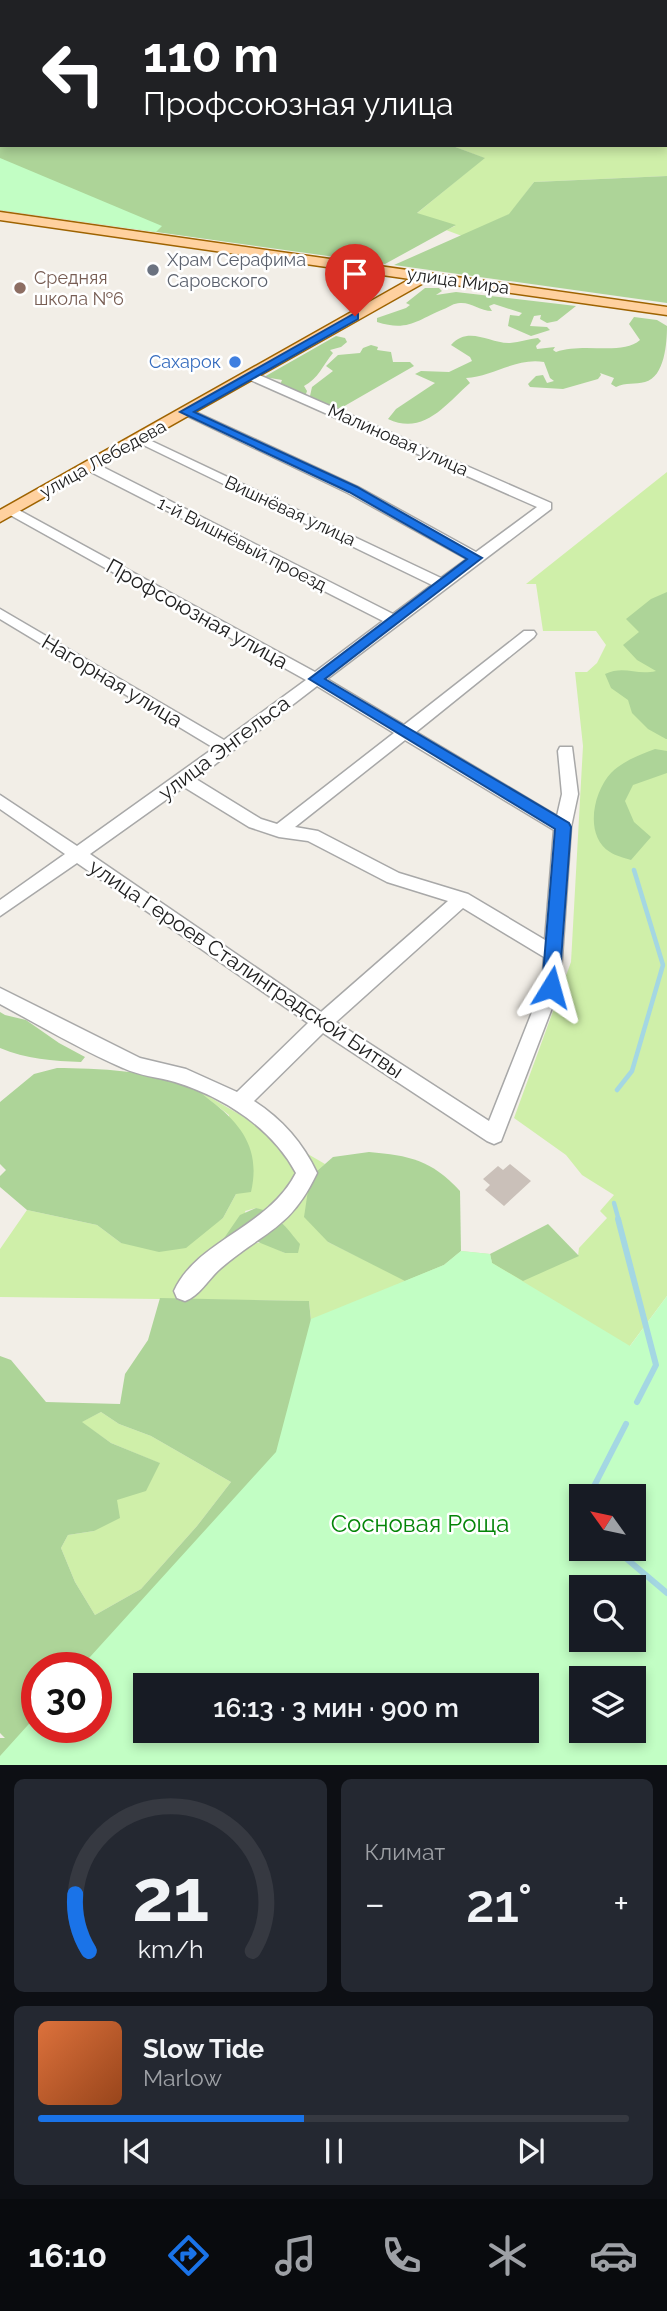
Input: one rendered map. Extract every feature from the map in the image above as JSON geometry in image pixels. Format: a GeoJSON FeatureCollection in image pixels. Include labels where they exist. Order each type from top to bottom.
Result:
{"type":"FeatureCollection","features":[{"type":"Feature","properties":{"kind":"main road","name":"улица Мира"},"geometry":{"type":"LineString","coordinates":[[0,216],[667,311]]}},
{"type":"Feature","properties":{"kind":"main road","name":"улица Лебедева"},"geometry":{"type":"LineString","coordinates":[[5,514],[425,276]]}},
{"type":"Feature","properties":{"kind":"street","name":"Малиновая улица"},"geometry":{"type":"LineString","coordinates":[[250,375],[546,506]]}},
{"type":"Feature","properties":{"kind":"street"},"geometry":{"type":"LineString","coordinates":[[185,412],[353,489],[475,558]]}},
{"type":"Feature","properties":{"kind":"street","name":"Вишнёвая улица"},"geometry":{"type":"LineString","coordinates":[[138,439],[442,584]]}},
{"type":"Feature","properties":{"kind":"street","name":"1-й Вишнёвый проезд"},"geometry":{"type":"LineString","coordinates":[[90,466],[394,621]]}},
{"type":"Feature","properties":{"kind":"street","name":"улица Энгельса"},"geometry":{"type":"LineString","coordinates":[[0,909],[184,779],[546,506]]}},
{"type":"Feature","properties":{"kind":"street","name":"Профсоюзная улица"},"geometry":{"type":"LineString","coordinates":[[5,514],[316,679],[563,827]]}},
{"type":"Feature","properties":{"kind":"street","name":"Нагорная улица"},"geometry":{"type":"LineString","coordinates":[[0,613],[225,748]]}},
{"type":"Feature","properties":{"kind":"street"},"geometry":{"type":"LineString","coordinates":[[279,831],[529,634]]}},
{"type":"Feature","properties":{"kind":"street"},"geometry":{"type":"LineString","coordinates":[[184,779],[255,823],[279,831],[312,835],[393,878],[461,899],[555,955],[563,827],[570,794],[566,751]]}},
{"type":"Feature","properties":{"kind":"street","name":"улица Героев Сталинградской Битвы"},"geometry":{"type":"LineString","coordinates":[[0,801],[321,1022],[494,1135],[551,987],[555,955]]}},
{"type":"Feature","properties":{"kind":"street"},"geometry":{"type":"LineString","coordinates":[[240,1102],[321,1022],[461,899]]}},
{"type":"Feature","properties":{"kind":"street"},"geometry":{"type":"LineString","coordinates":[[0,995],[135,1065],[179,1075],[240,1102],[267,1122],[301,1158],[307,1173],[298,1193],[277,1217],[202,1270],[185,1291]]}},
{"type":"Feature","properties":{"kind":"green space"},"geometry":{"type":"Polygon","coordinates":[[[0,147],[455,147],[485,158],[417,213],[456,225],[385,264],[0,210],[0,147]]]}},
{"type":"Feature","properties":{"kind":"green space"},"geometry":{"type":"Polygon","coordinates":[[[455,147],[667,147],[667,176],[534,182],[510,214],[462,236],[446,230],[455,226],[416,214],[484,158],[455,147]]]}},
{"type":"Feature","properties":{"kind":"green space"},"geometry":{"type":"Polygon","coordinates":[[[0,158],[162,226],[156,232],[0,210],[0,158]]]}},
{"type":"Feature","properties":{"kind":"green space"},"geometry":{"type":"Polygon","coordinates":[[[667,176],[667,303],[394,265],[509,214],[534,182],[667,176]]]}},
{"type":"Feature","properties":{"kind":"green space"},"geometry":{"type":"Polygon","coordinates":[[[425,288],[439,288],[442,291],[436,295],[456,292],[576,306],[557,321],[547,323],[540,319],[541,315],[534,316],[530,326],[547,327],[550,330],[531,336],[508,326],[510,315],[519,316],[522,313],[494,304],[489,306],[492,311],[460,303],[405,325],[377,322],[377,318],[406,308],[410,305],[406,303],[425,288]]]}},
{"type":"Feature","properties":{"kind":"green space"},"geometry":{"type":"Polygon","coordinates":[[[634,317],[657,320],[667,326],[661,366],[652,379],[645,382],[616,387],[611,384],[614,378],[600,373],[598,379],[563,389],[530,387],[528,384],[536,376],[543,375],[547,383],[554,381],[550,378],[544,362],[524,362],[466,378],[470,383],[443,408],[423,421],[413,424],[388,419],[396,409],[435,383],[415,374],[421,371],[449,372],[472,361],[451,345],[465,336],[502,343],[538,338],[541,341],[536,346],[537,349],[555,347],[553,350],[556,352],[578,348],[623,347],[640,340],[629,324],[634,317]]]}},
{"type":"Feature","properties":{"kind":"green space"},"geometry":{"type":"Polygon","coordinates":[[[336,336],[345,338],[347,342],[330,350],[333,353],[320,371],[304,386],[307,391],[305,397],[280,385],[282,380],[264,377],[336,336]]]}},
{"type":"Feature","properties":{"kind":"green space"},"geometry":{"type":"Polygon","coordinates":[[[371,345],[378,347],[377,350],[391,352],[393,362],[410,362],[414,366],[341,408],[332,408],[310,396],[312,387],[333,371],[326,366],[338,355],[360,353],[363,348],[371,345]]]}},
{"type":"Feature","properties":{"kind":"green space"},"geometry":{"type":"Polygon","coordinates":[[[667,472],[667,1296],[574,1421],[317,1381],[309,1301],[0,1297],[0,1249],[27,1210],[97,1225],[121,1243],[207,1229],[223,1218],[236,1194],[229,1115],[194,1088],[325,1164],[310,1177],[328,1242],[405,1280],[444,1265],[461,1251],[490,1254],[492,1263],[578,1256],[579,1248],[607,1218],[600,1211],[614,1195],[582,1175],[566,1155],[514,1118],[571,962],[583,746],[575,672],[587,672],[597,663],[606,645],[596,631],[543,631],[536,584],[526,584],[667,472]],[[256,1208],[245,1211],[252,1243],[265,1243],[285,1253],[288,1230],[282,1223],[256,1208]]]}},
{"type":"Feature","properties":{"kind":"green space"},"geometry":{"type":"Polygon","coordinates":[[[667,592],[666,739],[648,729],[632,713],[628,700],[611,688],[605,674],[619,670],[656,671],[637,660],[623,645],[639,632],[626,619],[651,599],[667,592]]]}},
{"type":"Feature","properties":{"kind":"green space"},"geometry":{"type":"Polygon","coordinates":[[[655,749],[667,751],[667,773],[633,785],[625,801],[634,822],[651,837],[631,860],[612,853],[602,845],[594,825],[596,802],[611,773],[632,759],[655,749]]]}},
{"type":"Feature","properties":{"kind":"green space"},"geometry":{"type":"Polygon","coordinates":[[[0,1012],[26,1020],[85,1057],[81,1062],[50,1060],[20,1055],[0,1048],[0,1012]]]}},
{"type":"Feature","properties":{"kind":"green space"},"geometry":{"type":"Polygon","coordinates":[[[57,1068],[146,1074],[180,1082],[197,1090],[235,1122],[248,1142],[253,1165],[251,1192],[236,1194],[223,1218],[186,1248],[159,1252],[121,1243],[97,1225],[27,1210],[0,1187],[0,1176],[6,1170],[0,1164],[0,1102],[34,1074],[57,1068]]]}},
{"type":"Feature","properties":{"kind":"green space"},"geometry":{"type":"Polygon","coordinates":[[[369,1152],[419,1161],[439,1172],[460,1191],[461,1251],[444,1265],[405,1281],[328,1242],[304,1217],[310,1177],[333,1157],[369,1152]]]}},
{"type":"Feature","properties":{"kind":"green space"},"geometry":{"type":"Polygon","coordinates":[[[256,1208],[270,1213],[286,1227],[300,1244],[298,1253],[285,1253],[258,1242],[220,1244],[240,1215],[256,1208]]]}},
{"type":"Feature","properties":{"kind":"green space"},"geometry":{"type":"Polygon","coordinates":[[[548,1224],[579,1256],[523,1281],[492,1263],[490,1254],[548,1224]]]}},
{"type":"Feature","properties":{"kind":"green space","name":"Сосновая Роща"},"geometry":{"type":"Polygon","coordinates":[[[461,1251],[490,1254],[492,1263],[630,1346],[667,1296],[667,1765],[0,1765],[0,1756],[21,1733],[21,1743],[112,1743],[112,1652],[95,1652],[276,1452],[311,1319],[444,1265],[461,1251]]]}},
{"type":"Feature","properties":{"kind":"green space"},"geometry":{"type":"Polygon","coordinates":[[[160,1298],[309,1301],[317,1381],[310,1424],[153,1673],[133,1673],[133,1734],[112,1739],[112,1652],[21,1652],[21,1743],[94,1743],[0,1765],[0,1738],[5,1738],[0,1733],[0,1356],[11,1360],[46,1402],[120,1404],[125,1374],[148,1340],[160,1298]],[[101,1412],[82,1422],[111,1443],[160,1463],[146,1491],[117,1500],[120,1518],[94,1531],[68,1535],[61,1548],[75,1582],[95,1615],[141,1589],[197,1526],[231,1482],[151,1436],[119,1424],[101,1412]]]}},
{"type":"Feature","properties":{"kind":"green space"},"geometry":{"type":"Polygon","coordinates":[[[101,1412],[119,1424],[151,1436],[231,1482],[197,1526],[141,1589],[95,1615],[75,1582],[61,1548],[68,1535],[94,1531],[117,1499],[159,1463],[111,1443],[81,1422],[101,1412]]]}},
{"type":"Feature","properties":{"kind":"building"},"geometry":{"type":"Polygon","coordinates":[[[510,1164],[531,1181],[504,1206],[485,1190],[490,1185],[483,1179],[498,1166],[503,1170],[510,1164]]]}},
{"type":"Feature","properties":{"kind":"waterway"},"geometry":{"type":"LineString","coordinates":[[617,1090],[632,1071],[663,965],[634,870]]}},
{"type":"Feature","properties":{"kind":"waterway"},"geometry":{"type":"LineString","coordinates":[[614,1203],[619,1221]]}},
{"type":"Feature","properties":{"kind":"waterway"},"geometry":{"type":"LineString","coordinates":[[618,1219],[656,1365],[637,1402]]}},
{"type":"Feature","properties":{"kind":"waterway"},"geometry":{"type":"LineString","coordinates":[[595,1484],[626,1424]]}},
{"type":"Feature","properties":{"kind":"waterway"},"geometry":{"type":"LineString","coordinates":[[629,1561],[667,1593]]}},
{"type":"Feature","properties":{"kind":"place","name":"Храм Серафима Саровского"},"geometry":{"type":"Point","coordinates":[153,270]}},
{"type":"Feature","properties":{"kind":"place","name":"Средняя школа №6"},"geometry":{"type":"Point","coordinates":[20,288]}},
{"type":"Feature","properties":{"kind":"place","name":"Сахарок"},"geometry":{"type":"Point","coordinates":[235,362]}},
{"type":"Feature","properties":{"kind":"route"},"geometry":{"type":"LineString","coordinates":[[355,316],[185,412],[353,489],[475,558],[316,679],[563,827],[551,987]]}}]}
